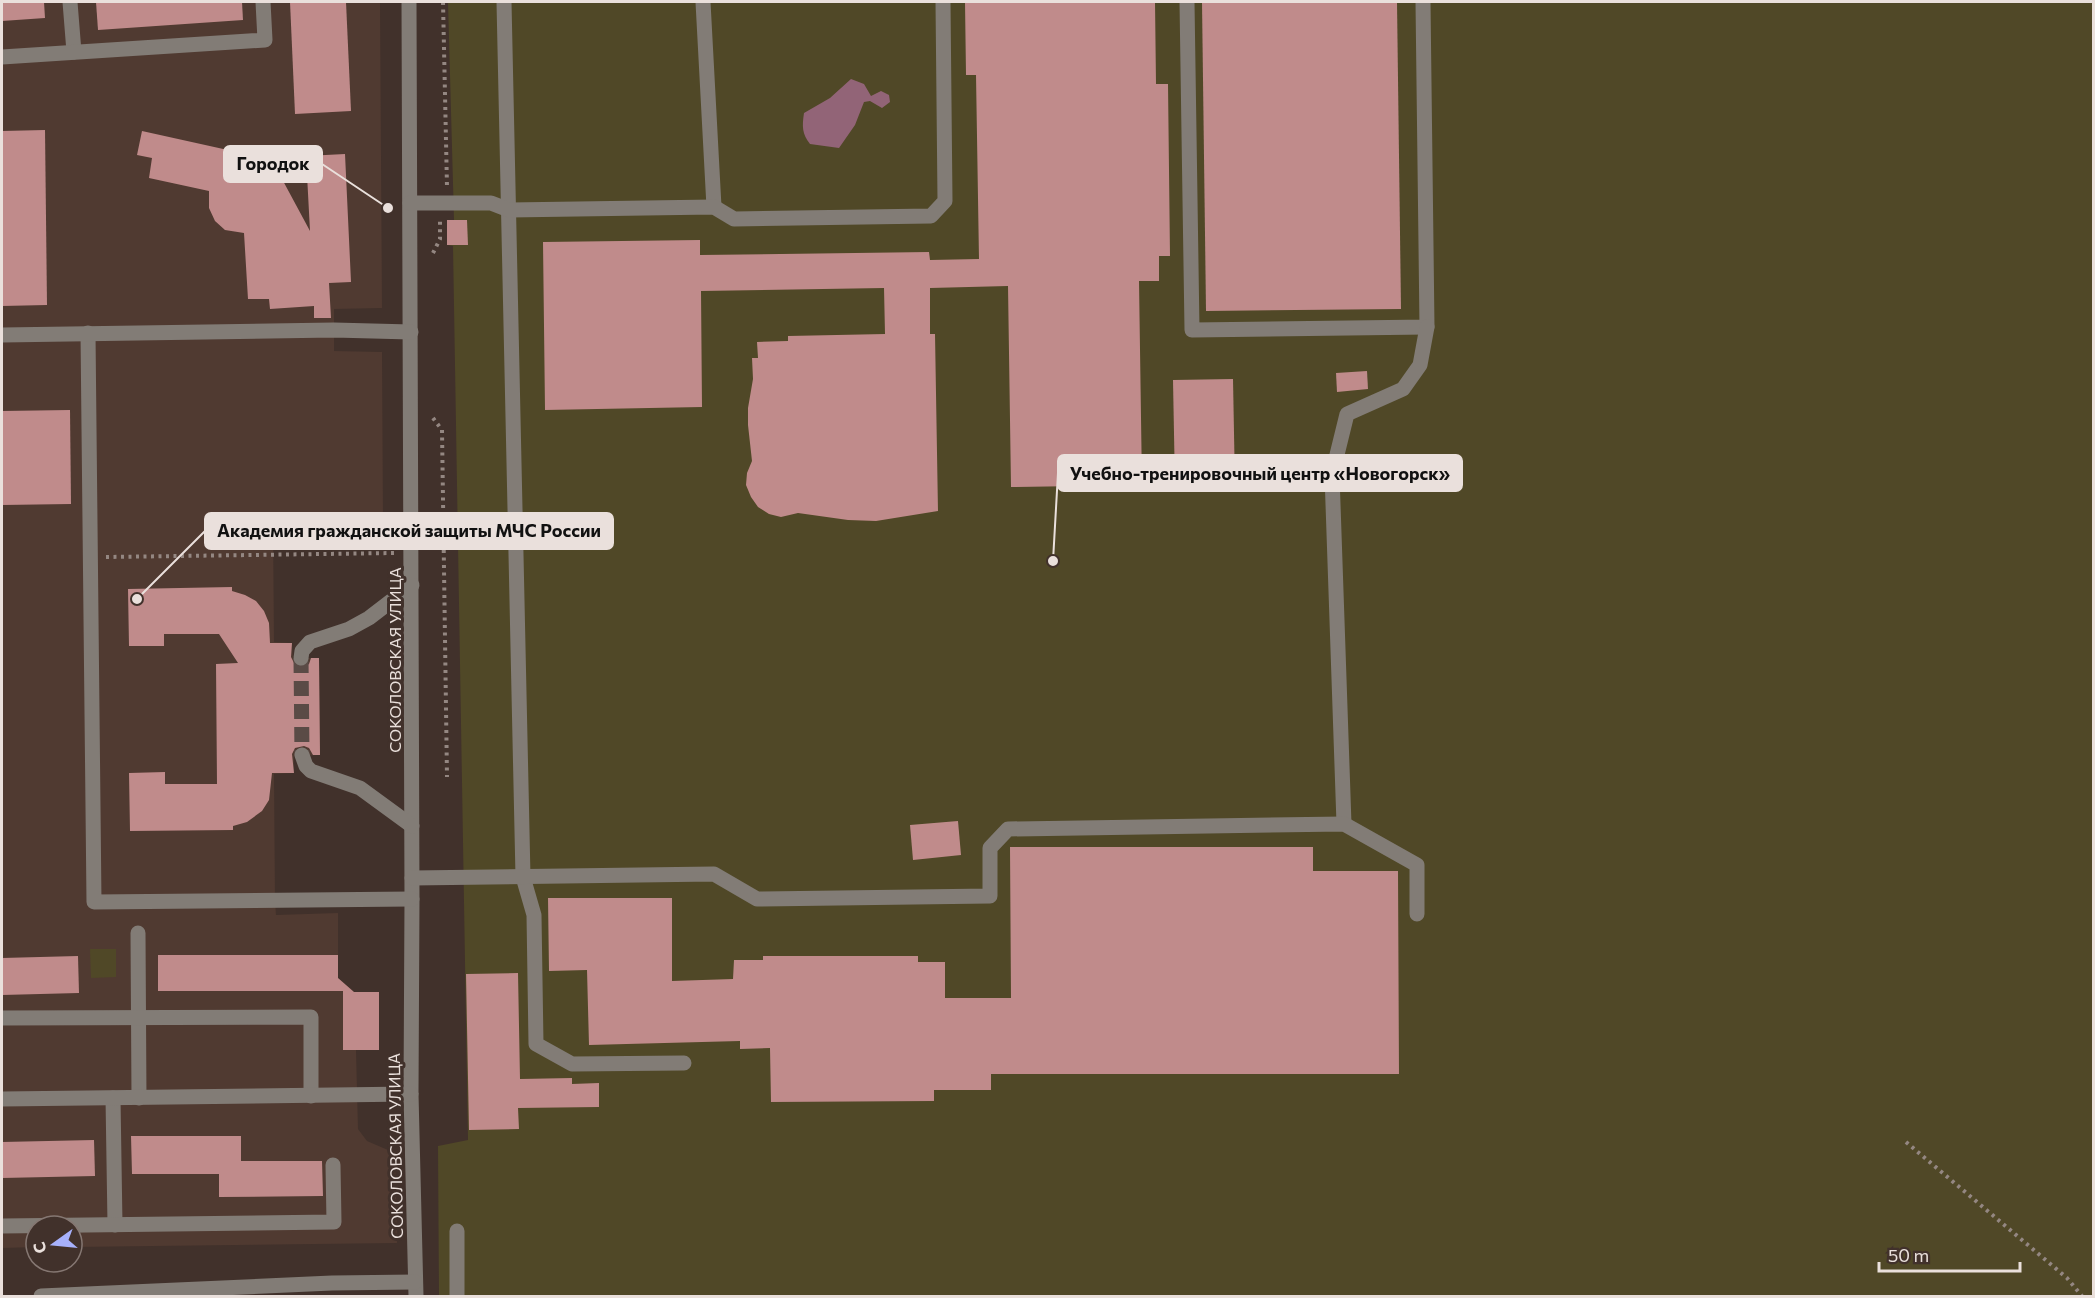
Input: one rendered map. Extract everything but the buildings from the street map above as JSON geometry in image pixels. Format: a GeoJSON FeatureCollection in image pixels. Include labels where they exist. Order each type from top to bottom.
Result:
{"type":"FeatureCollection","features":[{"type":"Feature","properties":{"kind":"street"},"geometry":{"type":"LineString","coordinates":[[70,2],[74,52]]}},
{"type":"Feature","properties":{"kind":"street"},"geometry":{"type":"LineString","coordinates":[[2,57],[266,40],[263,2]]}},
{"type":"Feature","properties":{"kind":"street","name":"СОКОЛОВСКАЯ УЛИЦА"},"geometry":{"type":"LineString","coordinates":[[409,2],[412,585],[411,1094],[416,1289]]}},
{"type":"Feature","properties":{"kind":"street"},"geometry":{"type":"LineString","coordinates":[[504,2],[523,877],[534,915],[536,1044],[572,1064],[684,1063]]}},
{"type":"Feature","properties":{"kind":"street"},"geometry":{"type":"LineString","coordinates":[[703,2],[714,207]]}},
{"type":"Feature","properties":{"kind":"street"},"geometry":{"type":"LineString","coordinates":[[410,203],[491,202],[509,210],[714,207],[734,219],[931,216],[945,201],[943,2]]}},
{"type":"Feature","properties":{"kind":"street"},"geometry":{"type":"LineString","coordinates":[[1187,2],[1192,330],[1427,327]]}},
{"type":"Feature","properties":{"kind":"street"},"geometry":{"type":"LineString","coordinates":[[1344,824],[1332,475],[1347,414],[1403,389],[1420,365],[1427,327],[1423,2]]}},
{"type":"Feature","properties":{"kind":"street"},"geometry":{"type":"LineString","coordinates":[[2,335],[334,330],[411,332]]}},
{"type":"Feature","properties":{"kind":"street"},"geometry":{"type":"LineString","coordinates":[[88,333],[94,902],[412,899]]}},
{"type":"Feature","properties":{"kind":"street"},"geometry":{"type":"LineString","coordinates":[[301,658],[302,651],[310,642],[348,629],[369,618],[412,585]]}},
{"type":"Feature","properties":{"kind":"street"},"geometry":{"type":"LineString","coordinates":[[302,755],[306,766],[311,771],[360,788],[412,826]]}},
{"type":"Feature","properties":{"kind":"street"},"geometry":{"type":"LineString","coordinates":[[412,878],[714,874],[758,899],[990,896],[990,848],[1008,829],[1344,824],[1417,865],[1417,914]]}},
{"type":"Feature","properties":{"kind":"street"},"geometry":{"type":"LineString","coordinates":[[138,933],[139,1098]]}},
{"type":"Feature","properties":{"kind":"street"},"geometry":{"type":"LineString","coordinates":[[2,1018],[311,1017],[311,1096]]}},
{"type":"Feature","properties":{"kind":"street"},"geometry":{"type":"LineString","coordinates":[[2,1099],[411,1094]]}},
{"type":"Feature","properties":{"kind":"street"},"geometry":{"type":"LineString","coordinates":[[113,1098],[115,1225]]}},
{"type":"Feature","properties":{"kind":"street"},"geometry":{"type":"LineString","coordinates":[[2,1226],[334,1222],[333,1165]]}},
{"type":"Feature","properties":{"kind":"street"},"geometry":{"type":"LineString","coordinates":[[457,1231],[457,1296]]}},
{"type":"Feature","properties":{"kind":"street"},"geometry":{"type":"LineString","coordinates":[[41,1296],[320,1283],[416,1289]]}},
{"type":"Feature","properties":{"kind":"path"},"geometry":{"type":"LineString","coordinates":[[433,253],[440,239],[440,218],[447,203],[443,2]]}},
{"type":"Feature","properties":{"kind":"path"},"geometry":{"type":"LineString","coordinates":[[433,418],[442,430],[447,777]]}},
{"type":"Feature","properties":{"kind":"path"},"geometry":{"type":"LineString","coordinates":[[90,557],[398,553]]}},
{"type":"Feature","properties":{"kind":"path"},"geometry":{"type":"LineString","coordinates":[[1906,1142],[2067,1278],[2082,1296]]}},
{"type":"Feature","properties":{"kind":"shaded area"},"geometry":{"type":"Polygon","coordinates":[[[2,2],[380,2],[382,308],[334,309],[334,351],[382,352],[383,520],[273,521],[274,642],[292,643],[293,658],[319,658],[320,755],[294,756],[294,773],[274,774],[275,901],[276,915],[338,913],[338,978],[354,992],[379,992],[379,1050],[356,1050],[358,1129],[367,1141],[395,1153],[397,1243],[84,1247],[84,1214],[24,1214],[24,1247],[2,1248],[2,2]]]}},
{"type":"Feature","properties":{"kind":"shaded area"},"geometry":{"type":"Polygon","coordinates":[[[448,2],[2093,2],[2093,1296],[439,1296],[438,1146],[468,1140],[453,246],[448,245],[447,220],[454,220],[448,2]]]}},
{"type":"Feature","properties":{"kind":"shaded area"},"geometry":{"type":"Polygon","coordinates":[[[851,79],[864,84],[871,96],[881,91],[889,95],[890,102],[882,108],[870,101],[864,102],[855,125],[839,148],[810,144],[803,130],[804,113],[830,98],[851,79]]]}},
{"type":"Feature","properties":{"kind":"shaded area"},"geometry":{"type":"Polygon","coordinates":[[[90,949],[116,949],[116,977],[91,978],[90,949]]]}},
{"type":"Feature","properties":{"kind":"tunnel"},"geometry":{"type":"LineString","coordinates":[[301,658],[302,755]]}},
{"type":"Feature","properties":{"kind":"place","name":"Городок"},"geometry":{"type":"Point","coordinates":[388,208]}},
{"type":"Feature","properties":{"kind":"place","name":"Учебно-тренировочный центр «Новогорск»"},"geometry":{"type":"Point","coordinates":[1053,561]}},
{"type":"Feature","properties":{"kind":"place","name":"Академия гражданской защиты МЧС России"},"geometry":{"type":"Point","coordinates":[137,599]}}]}
